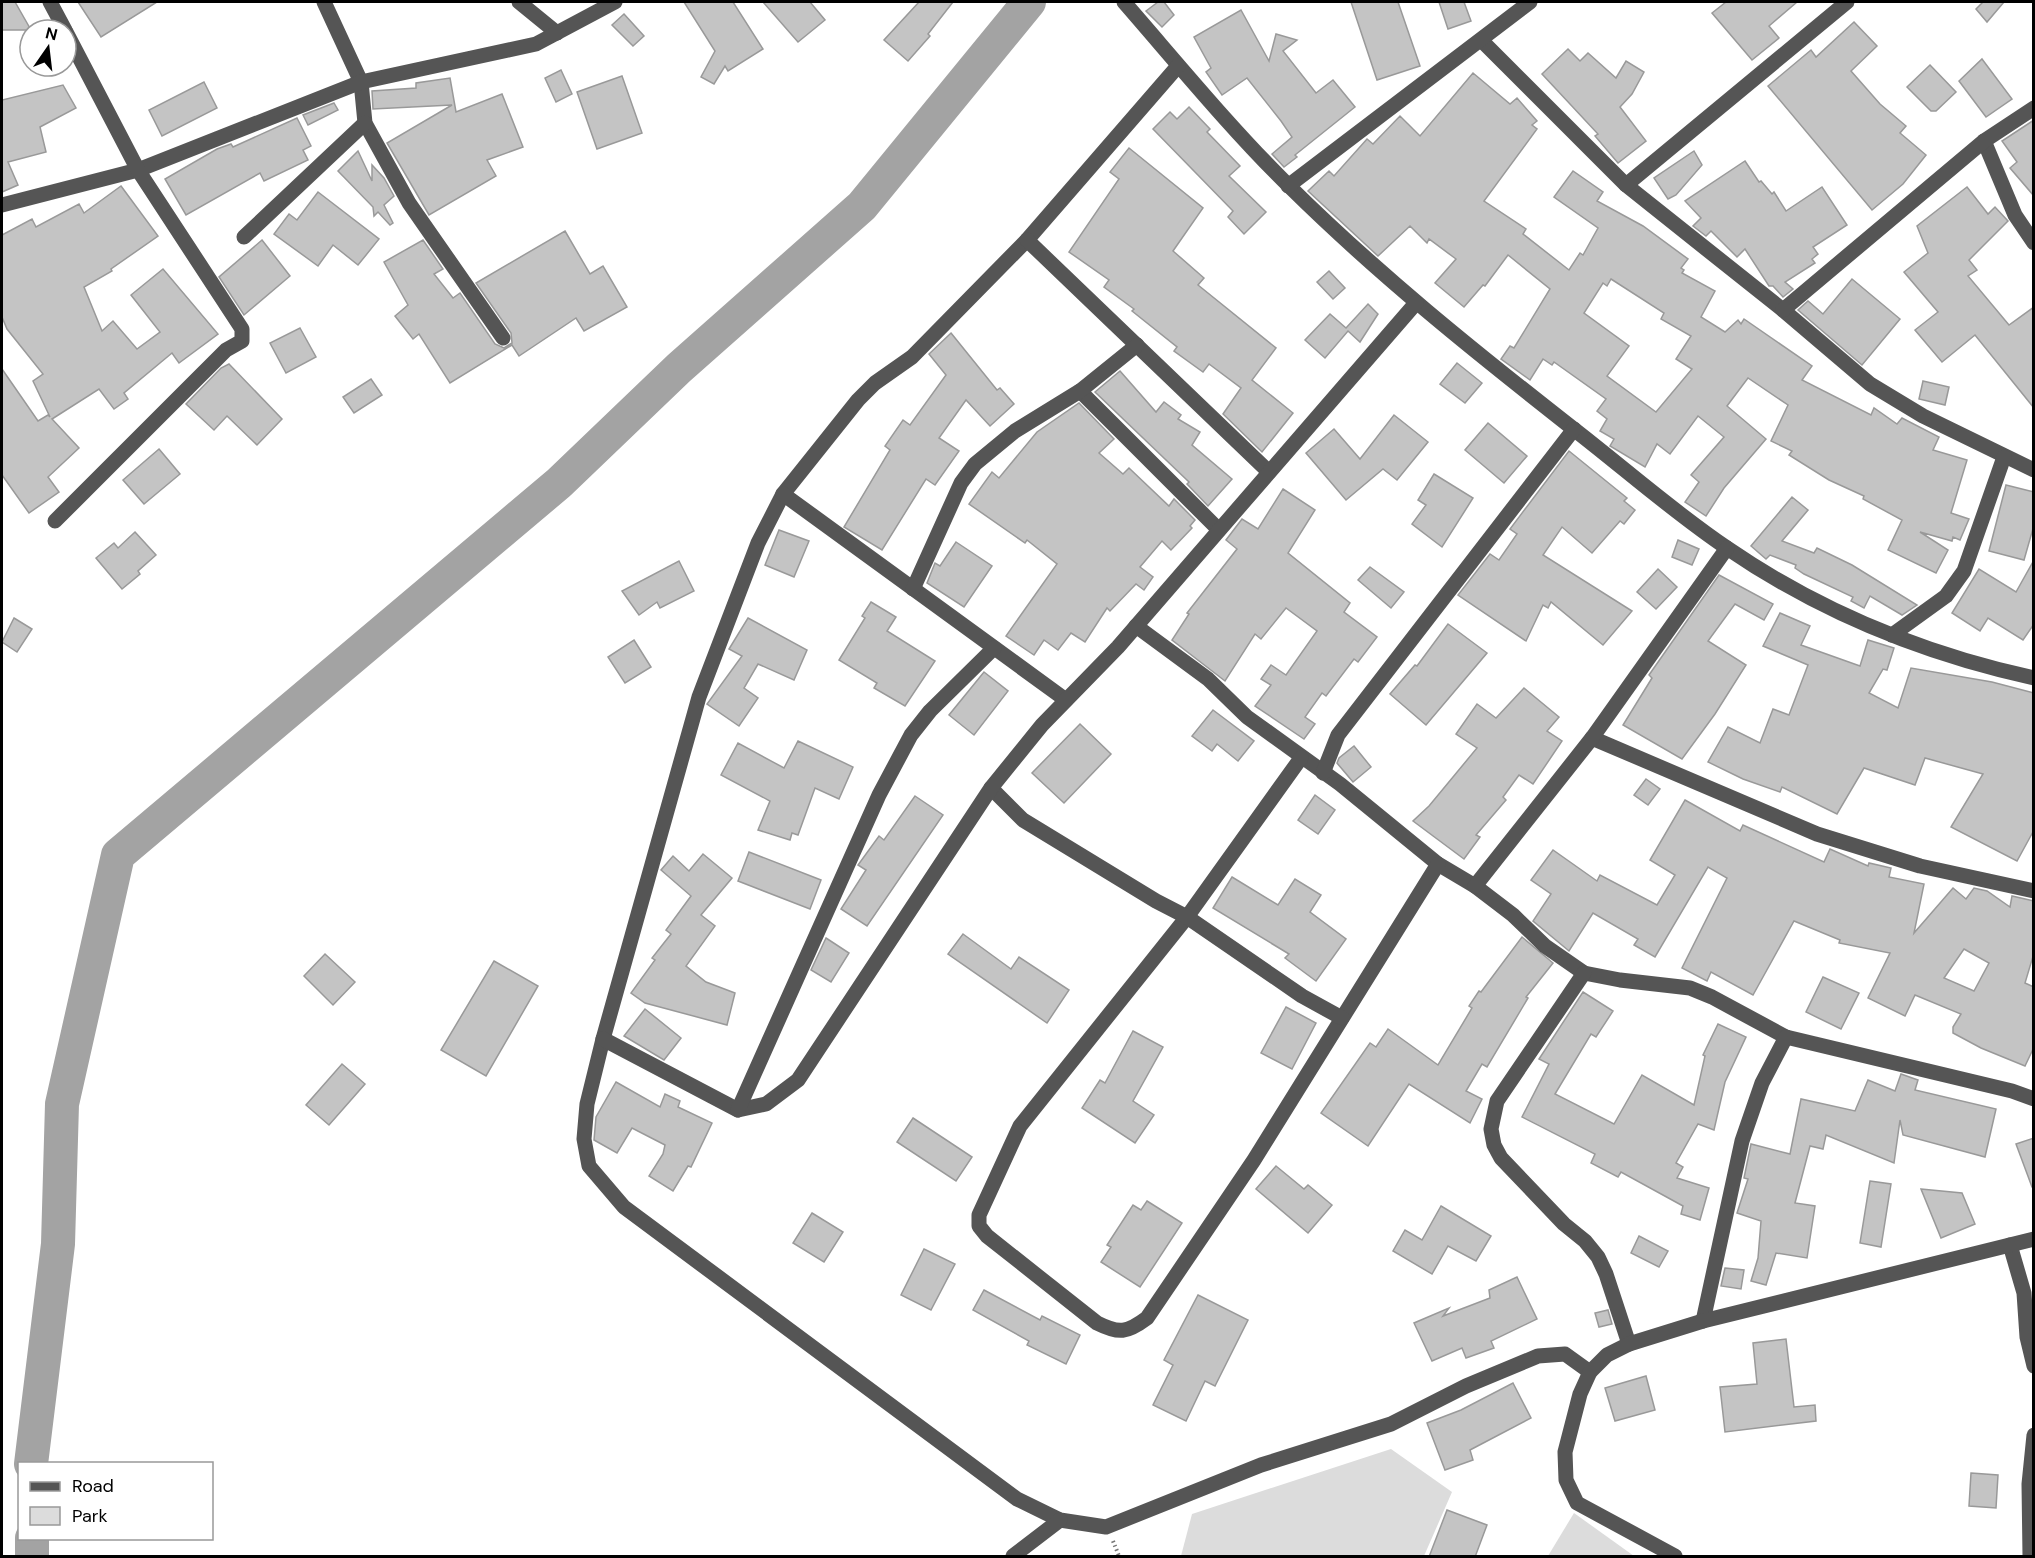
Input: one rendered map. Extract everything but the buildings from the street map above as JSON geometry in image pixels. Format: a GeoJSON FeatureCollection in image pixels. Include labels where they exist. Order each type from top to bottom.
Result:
{"type":"FeatureCollection","features":[{"type":"Feature","properties":{"kind":"street"},"geometry":{"type":"LineString","coordinates":[[50,2],[59,18]]}},
{"type":"Feature","properties":{"kind":"street"},"geometry":{"type":"LineString","coordinates":[[324,2],[361,82],[365,123],[409,203],[503,338]]}},
{"type":"Feature","properties":{"kind":"street"},"geometry":{"type":"LineString","coordinates":[[519,2],[557,33]]}},
{"type":"Feature","properties":{"kind":"street"},"geometry":{"type":"LineString","coordinates":[[2,205],[138,171],[361,82],[536,44],[615,2]]}},
{"type":"Feature","properties":{"kind":"street"},"geometry":{"type":"LineString","coordinates":[[1124,2],[1178,66],[1288,186],[1416,303],[1727,548],[1800,593],[1892,635],[1918,646],[2034,678]]}},
{"type":"Feature","properties":{"kind":"street"},"geometry":{"type":"LineString","coordinates":[[1288,186],[1530,2]]}},
{"type":"Feature","properties":{"kind":"street"},"geometry":{"type":"LineString","coordinates":[[1626,186],[1847,2]]}},
{"type":"Feature","properties":{"kind":"street"},"geometry":{"type":"LineString","coordinates":[[1480,40],[1626,186],[1783,310],[1870,384],[1923,416],[2034,470]]}},
{"type":"Feature","properties":{"kind":"street"},"geometry":{"type":"LineString","coordinates":[[55,521],[226,350],[242,341],[242,329],[138,171],[78,54]]}},
{"type":"Feature","properties":{"kind":"street"},"geometry":{"type":"LineString","coordinates":[[1178,66],[1027,240],[912,357],[869,389],[783,494],[745,574],[699,697],[603,1039],[587,1104],[584,1139],[589,1166],[624,1207],[1017,1499],[1060,1520],[1106,1527],[1261,1465],[1391,1425],[1466,1386],[1538,1356],[1565,1354],[1590,1372]]}},
{"type":"Feature","properties":{"kind":"street"},"geometry":{"type":"LineString","coordinates":[[1783,310],[1984,141],[2034,108]]}},
{"type":"Feature","properties":{"kind":"street"},"geometry":{"type":"LineString","coordinates":[[244,237],[365,123]]}},
{"type":"Feature","properties":{"kind":"street"},"geometry":{"type":"LineString","coordinates":[[1984,141],[2015,215],[2034,243]]}},
{"type":"Feature","properties":{"kind":"street"},"geometry":{"type":"LineString","coordinates":[[1027,240],[1269,472]]}},
{"type":"Feature","properties":{"kind":"street"},"geometry":{"type":"LineString","coordinates":[[603,1039],[738,1110],[766,1104],[798,1080],[991,789],[1066,700],[1136,626],[1416,303]]}},
{"type":"Feature","properties":{"kind":"street"},"geometry":{"type":"LineString","coordinates":[[913,589],[961,483],[975,464],[1015,431],[1080,391],[1137,345]]}},
{"type":"Feature","properties":{"kind":"street"},"geometry":{"type":"LineString","coordinates":[[1080,391],[1219,530]]}},
{"type":"Feature","properties":{"kind":"street"},"geometry":{"type":"LineString","coordinates":[[1323,773],[1338,735],[1574,429]]}},
{"type":"Feature","properties":{"kind":"street"},"geometry":{"type":"LineString","coordinates":[[1892,635],[1946,596],[1964,571],[2004,457]]}},
{"type":"Feature","properties":{"kind":"street"},"geometry":{"type":"LineString","coordinates":[[783,494],[1066,700]]}},
{"type":"Feature","properties":{"kind":"street"},"geometry":{"type":"LineString","coordinates":[[1475,886],[1592,738],[1727,548]]}},
{"type":"Feature","properties":{"kind":"street"},"geometry":{"type":"LineString","coordinates":[[1136,626],[1199,672],[1247,717],[1323,773],[1438,864],[1475,886],[1513,915],[1545,946],[1584,973],[1620,980],[1690,988],[1712,997],[1786,1037],[2012,1091],[2034,1099]]}},
{"type":"Feature","properties":{"kind":"street"},"geometry":{"type":"LineString","coordinates":[[738,1110],[879,795],[911,735],[930,711],[994,648]]}},
{"type":"Feature","properties":{"kind":"street"},"geometry":{"type":"LineString","coordinates":[[1592,738],[1817,834],[1920,866],[2034,891]]}},
{"type":"Feature","properties":{"kind":"street"},"geometry":{"type":"LineString","coordinates":[[1301,758],[1187,917],[1020,1126],[979,1215],[980,1226],[987,1236],[1097,1323],[1114,1332],[1134,1328],[1147,1318],[1254,1160],[1438,864]]}},
{"type":"Feature","properties":{"kind":"street"},"geometry":{"type":"LineString","coordinates":[[991,789],[1023,820],[1156,902],[1187,917],[1302,996],[1342,1018]]}},
{"type":"Feature","properties":{"kind":"street"},"geometry":{"type":"LineString","coordinates":[[1584,973],[1497,1101],[1491,1129],[1494,1145],[1501,1158],[1564,1224],[1585,1241],[1598,1257],[1606,1274],[1629,1344]]}},
{"type":"Feature","properties":{"kind":"street"},"geometry":{"type":"LineString","coordinates":[[1703,1321],[1742,1141],[1762,1083],[1786,1037]]}},
{"type":"Feature","properties":{"kind":"street"},"geometry":{"type":"LineString","coordinates":[[1675,1557],[1577,1503],[1566,1480],[1566,1452],[1580,1394],[1590,1372],[1607,1355],[1629,1344],[1703,1321],[2034,1239]]}},
{"type":"Feature","properties":{"kind":"street"},"geometry":{"type":"LineString","coordinates":[[2010,1245],[2024,1293],[2027,1336],[2034,1366]]}},
{"type":"Feature","properties":{"kind":"street"},"geometry":{"type":"LineString","coordinates":[[2030,1557],[2029,1484],[2034,1436]]}},
{"type":"Feature","properties":{"kind":"street"},"geometry":{"type":"LineString","coordinates":[[1013,1557],[1060,1520]]}},
{"type":"Feature","properties":{"kind":"green space"},"geometry":{"type":"Polygon","coordinates":[[[1391,1449],[1452,1492],[1424,1556],[1181,1556],[1192,1514],[1391,1449]]]}},
{"type":"Feature","properties":{"kind":"green space"},"geometry":{"type":"Polygon","coordinates":[[[1574,1513],[1634,1556],[1548,1556],[1574,1513]]]}},
{"type":"Feature","properties":{"kind":"waterway"},"geometry":{"type":"LineString","coordinates":[[31,1462],[58,1244],[62,1104],[118,855],[559,483],[679,368],[862,206],[1029,2]]}},
{"type":"Feature","properties":{"kind":"waterway"},"geometry":{"type":"LineString","coordinates":[[32,1540],[32,1556]]}}]}
